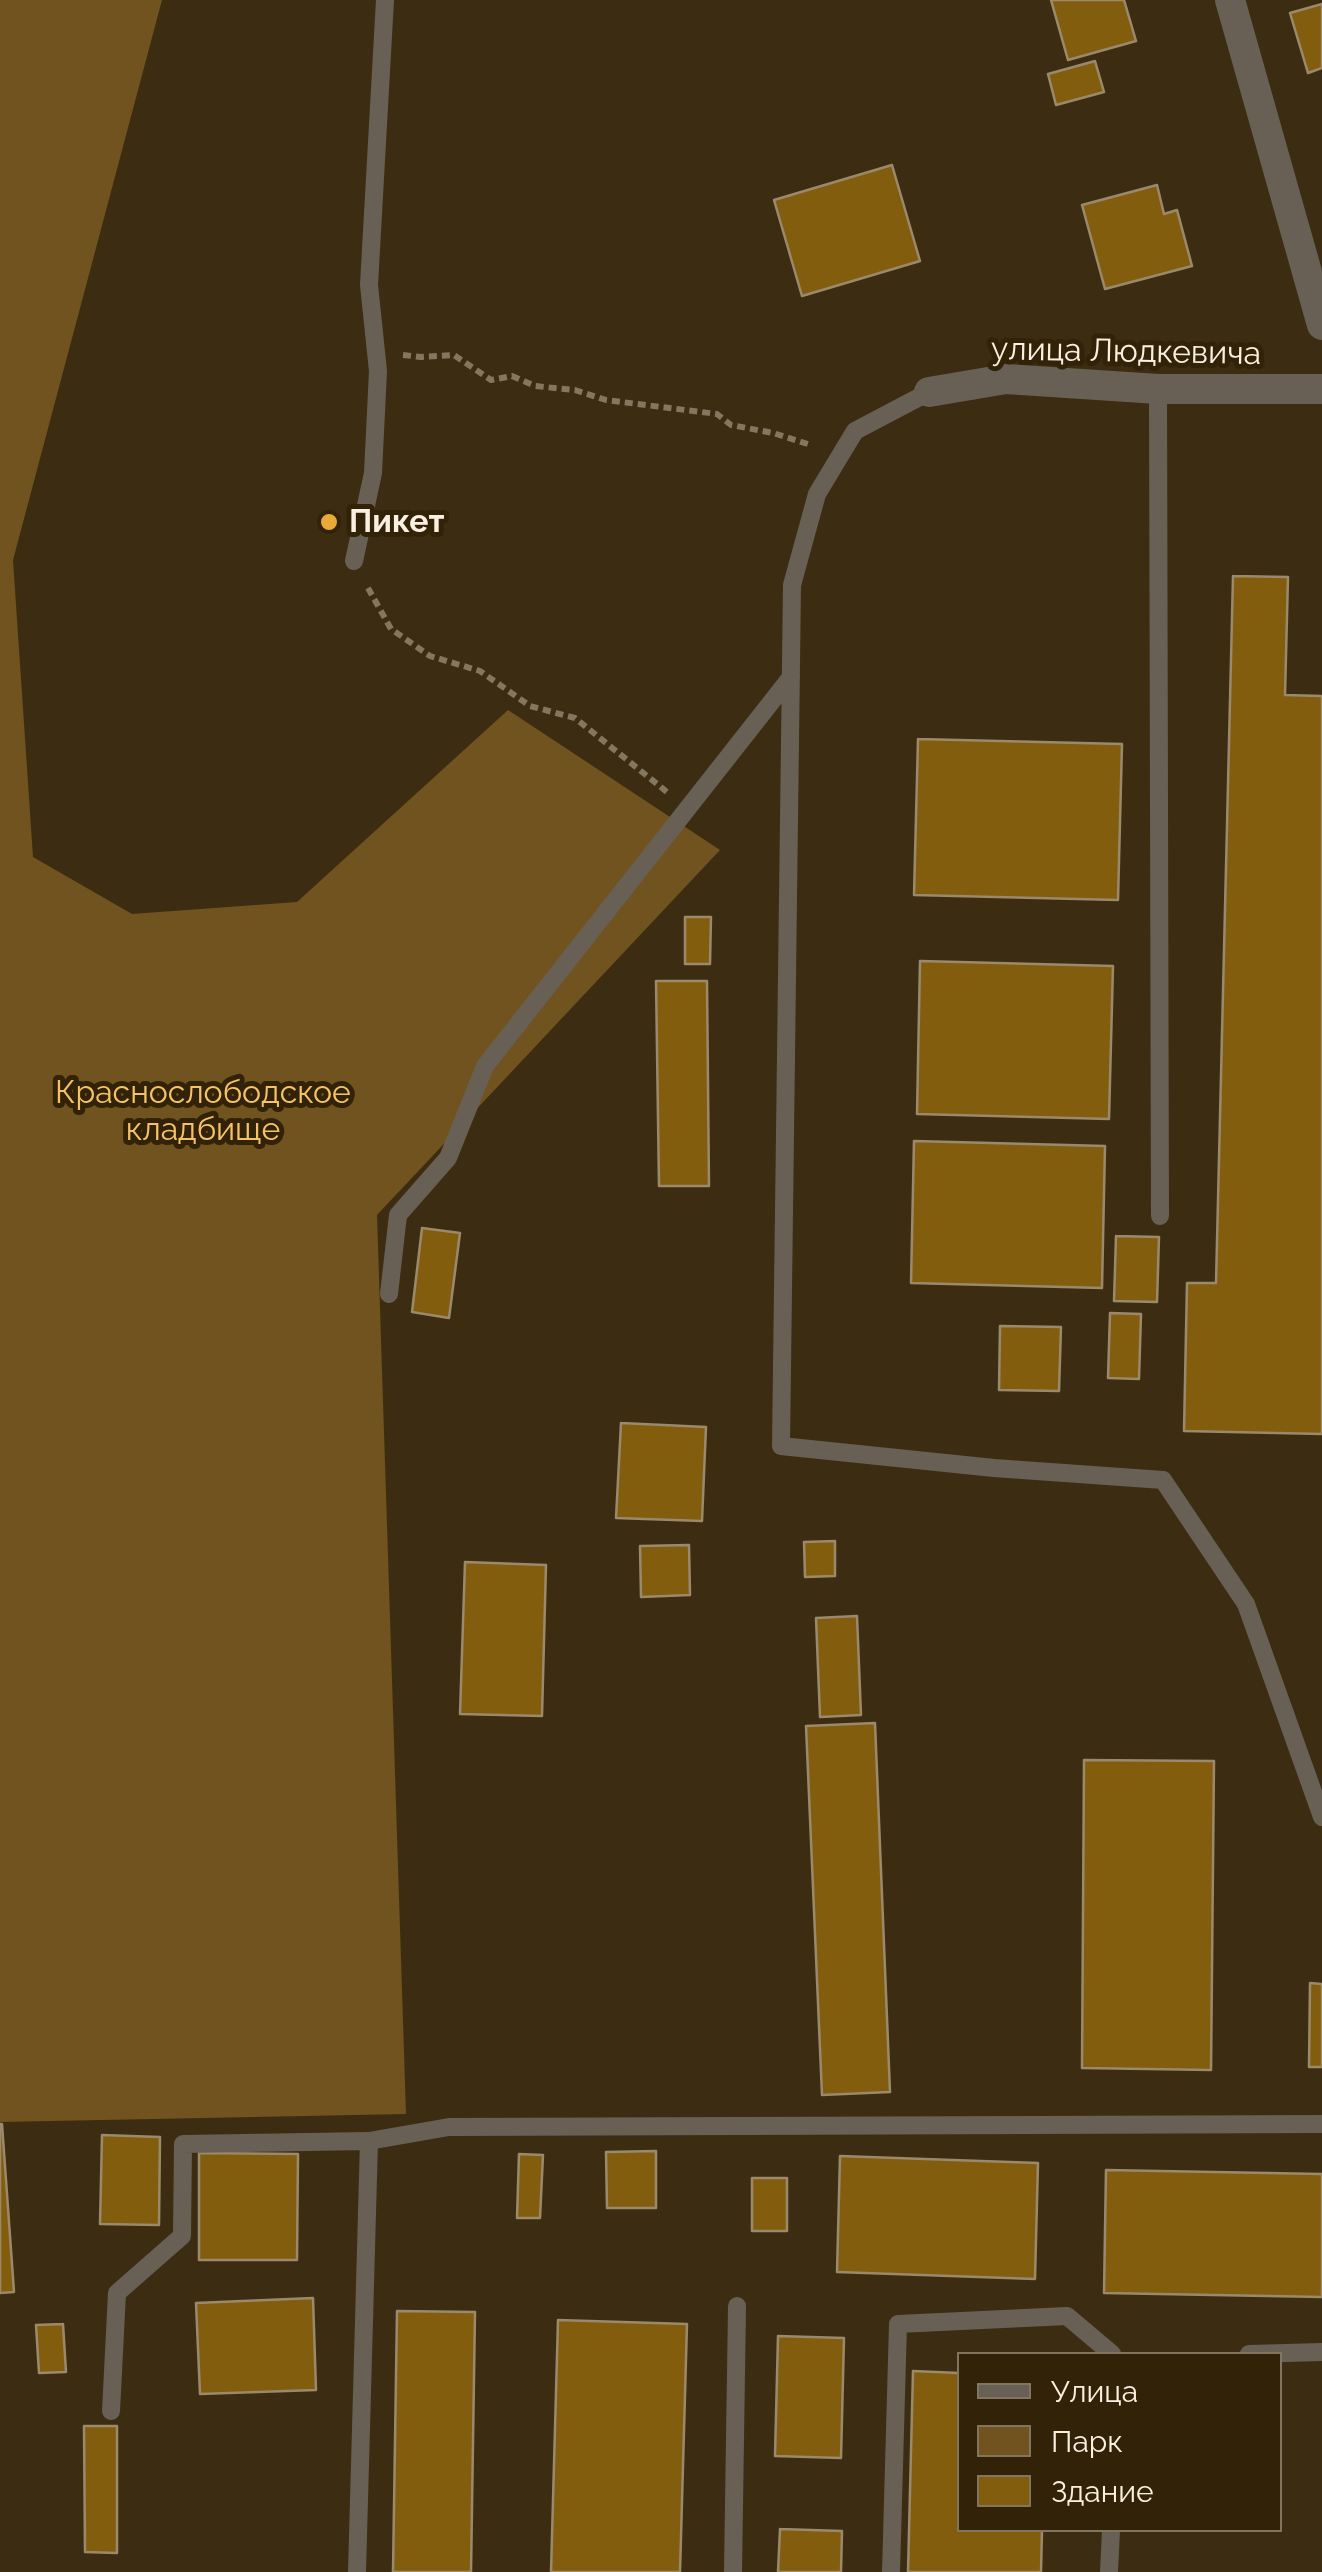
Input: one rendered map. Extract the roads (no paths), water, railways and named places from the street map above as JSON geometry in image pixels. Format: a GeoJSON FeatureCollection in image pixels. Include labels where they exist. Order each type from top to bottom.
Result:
{"type":"FeatureCollection","features":[{"type":"Feature","properties":{"kind":"street"},"geometry":{"type":"LineString","coordinates":[[1230,0],[1322,325]]}},
{"type":"Feature","properties":{"kind":"street","name":"улица Людкевича"},"geometry":{"type":"LineString","coordinates":[[929,392],[1006,379],[1158,389],[1322,389]]}},
{"type":"Feature","properties":{"kind":"lane"},"geometry":{"type":"LineString","coordinates":[[354,562],[373,473],[378,370],[369,284],[385,0]]}},
{"type":"Feature","properties":{"kind":"lane"},"geometry":{"type":"LineString","coordinates":[[1158,389],[1160,1216]]}},
{"type":"Feature","properties":{"kind":"lane"},"geometry":{"type":"LineString","coordinates":[[929,392],[855,431],[817,494],[792,585],[781,1446],[994,1468],[1163,1480],[1246,1604],[1322,1817]]}},
{"type":"Feature","properties":{"kind":"lane"},"geometry":{"type":"LineString","coordinates":[[389,1294],[398,1215],[448,1158],[486,1066],[791,676]]}},
{"type":"Feature","properties":{"kind":"lane"},"geometry":{"type":"LineString","coordinates":[[111,2411],[117,2293],[182,2236],[183,2144],[368,2142],[449,2127],[1322,2124]]}},
{"type":"Feature","properties":{"kind":"lane"},"geometry":{"type":"LineString","coordinates":[[357,2572],[368,2142]]}},
{"type":"Feature","properties":{"kind":"lane"},"geometry":{"type":"LineString","coordinates":[[732,2572],[737,2306]]}},
{"type":"Feature","properties":{"kind":"lane"},"geometry":{"type":"LineString","coordinates":[[891,2572],[898,2324],[1067,2316],[1110,2352]]}},
{"type":"Feature","properties":{"kind":"lane"},"geometry":{"type":"LineString","coordinates":[[1282,2353],[1322,2352]]}},
{"type":"Feature","properties":{"kind":"lane"},"geometry":{"type":"LineString","coordinates":[[1109,2572],[1111,2532]]}},
{"type":"Feature","properties":{"kind":"place","name":"Пикет"},"geometry":{"type":"Point","coordinates":[329,522]}},
{"type":"Feature","properties":{"kind":"park label","name":"Краснослободское кладбище"},"geometry":{"type":"Point","coordinates":[203,1112]}}]}
